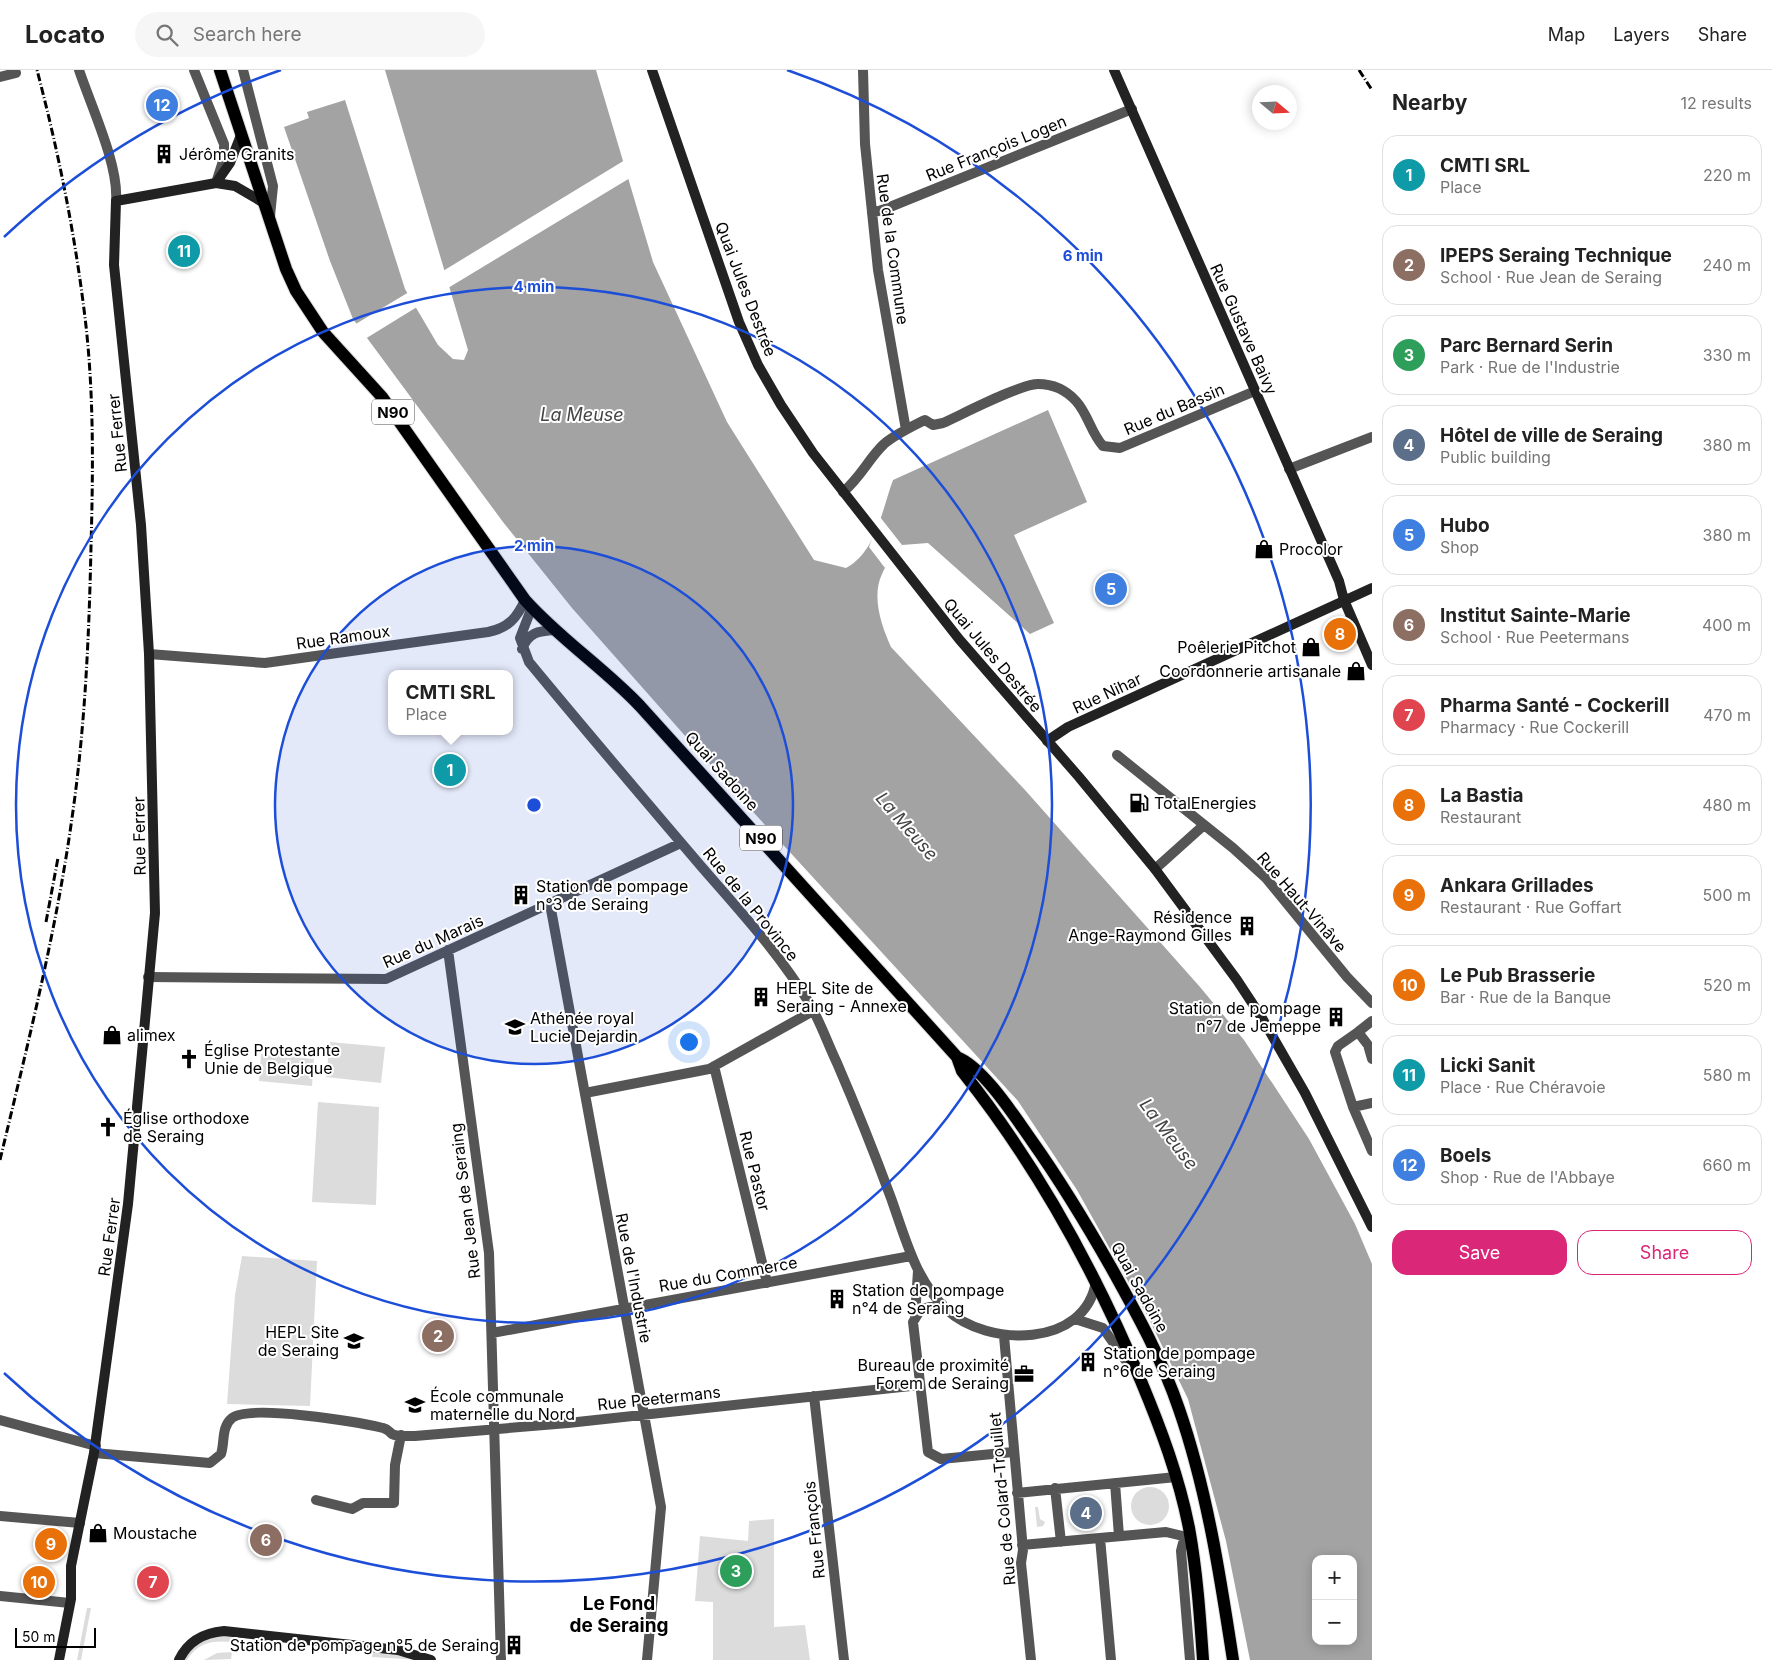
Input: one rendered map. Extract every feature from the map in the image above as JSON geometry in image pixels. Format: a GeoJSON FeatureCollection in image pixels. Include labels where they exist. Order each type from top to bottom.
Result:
{"type":"FeatureCollection","features":[{"type":"Feature","properties":{"kind":"main road","name":"N90"},"geometry":{"type":"LineString","coordinates":[[220,70],[286,269],[308,311],[329,340],[382,397],[528,604]]}},
{"type":"Feature","properties":{"kind":"main road","name":"Quai Sadoine"},"geometry":{"type":"LineString","coordinates":[[528,604],[555,630],[608,674],[640,706],[957,1056],[970,1063],[1057,1177],[1091,1232],[1156,1351],[1179,1409],[1205,1501],[1233,1660]]}},
{"type":"Feature","properties":{"kind":"main road","name":"Quai Sadoine"},"geometry":{"type":"LineString","coordinates":[[957,1056],[962,1071],[1022,1154],[1054,1205],[1096,1281],[1164,1437],[1176,1477],[1190,1538],[1203,1660]]}},
{"type":"Feature","properties":{"kind":"street","name":"Rue Ferrer"},"geometry":{"type":"LineString","coordinates":[[59,1660],[70,1603],[70,1574],[95,1449],[128,1204],[155,901],[149,654],[142,531],[114,265],[117,186],[79,70]]}},
{"type":"Feature","properties":{"kind":"street"},"geometry":{"type":"LineString","coordinates":[[194,70],[224,144],[224,158],[216,183]]}},
{"type":"Feature","properties":{"kind":"street"},"geometry":{"type":"LineString","coordinates":[[243,70],[273,186],[269,222]]}},
{"type":"Feature","properties":{"kind":"street","name":"Quai Jules Destrée"},"geometry":{"type":"LineString","coordinates":[[652,70],[739,322],[758,365],[806,445],[987,674],[1047,741],[1155,869],[1212,945],[1262,1018],[1322,1125],[1372,1227]]}},
{"type":"Feature","properties":{"kind":"street","name":"Rue de la Commune"},"geometry":{"type":"LineString","coordinates":[[863,70],[865,144],[879,276],[906,430]]}},
{"type":"Feature","properties":{"kind":"street","name":"Rue Gustave Baivy"},"geometry":{"type":"LineString","coordinates":[[1114,70],[1338,581],[1344,600],[1372,665]]}},
{"type":"Feature","properties":{"kind":"street"},"geometry":{"type":"LineString","coordinates":[[0,77],[16,73]]}},
{"type":"Feature","properties":{"kind":"street","name":"Rue François Logen"},"geometry":{"type":"LineString","coordinates":[[872,213],[885,210],[1132,109]]}},
{"type":"Feature","properties":{"kind":"street"},"geometry":{"type":"LineString","coordinates":[[216,183],[230,163],[242,136]]}},
{"type":"Feature","properties":{"kind":"street"},"geometry":{"type":"LineString","coordinates":[[116,201],[216,183],[235,186],[264,203]]}},
{"type":"Feature","properties":{"kind":"street","name":"Rue du Bassin"},"geometry":{"type":"LineString","coordinates":[[843,492],[861,476],[882,446],[906,430],[926,420],[933,425],[938,424],[1027,386],[1048,385],[1058,388],[1075,400],[1081,408],[1094,437],[1103,446],[1120,448],[1255,391]]}},
{"type":"Feature","properties":{"kind":"street"},"geometry":{"type":"LineString","coordinates":[[1289,469],[1372,437]]}},
{"type":"Feature","properties":{"kind":"street","name":"Rue Nihar"},"geometry":{"type":"LineString","coordinates":[[1047,741],[1068,728],[1372,588]]}},
{"type":"Feature","properties":{"kind":"street"},"geometry":{"type":"LineString","coordinates":[[522,649],[520,633],[528,604]]}},
{"type":"Feature","properties":{"kind":"street","name":"Rue Ramoux"},"geometry":{"type":"LineString","coordinates":[[149,654],[265,663],[488,632],[509,624],[528,604]]}},
{"type":"Feature","properties":{"kind":"street"},"geometry":{"type":"LineString","coordinates":[[522,649],[530,635],[555,630]]}},
{"type":"Feature","properties":{"kind":"street","name":"Rue de la Province"},"geometry":{"type":"LineString","coordinates":[[522,649],[529,662],[778,958],[813,1011],[870,1141],[918,1271],[942,1304],[966,1323],[1004,1336]]}},
{"type":"Feature","properties":{"kind":"street","name":"Rue Haut-Vinâve"},"geometry":{"type":"LineString","coordinates":[[1116,755],[1245,857],[1266,878],[1342,972],[1372,1003]]}},
{"type":"Feature","properties":{"kind":"street"},"geometry":{"type":"LineString","coordinates":[[1155,869],[1204,825]]}},
{"type":"Feature","properties":{"kind":"street","name":"Rue du Marais"},"geometry":{"type":"LineString","coordinates":[[148,977],[381,980],[681,843]]}},
{"type":"Feature","properties":{"kind":"street","name":"Rue de l'Industrie"},"geometry":{"type":"LineString","coordinates":[[550,904],[661,1514],[647,1660]]}},
{"type":"Feature","properties":{"kind":"street","name":"Rue Jean de Seraing"},"geometry":{"type":"LineString","coordinates":[[448,950],[488,1245],[501,1660]]}},
{"type":"Feature","properties":{"kind":"street"},"geometry":{"type":"LineString","coordinates":[[585,1093],[704,1070],[813,1011]]}},
{"type":"Feature","properties":{"kind":"street"},"geometry":{"type":"LineString","coordinates":[[1372,1021],[1338,1046],[1335,1052],[1353,1107],[1372,1151]]}},
{"type":"Feature","properties":{"kind":"street"},"geometry":{"type":"LineString","coordinates":[[1358,1032],[1368,1045],[1372,1059]]}},
{"type":"Feature","properties":{"kind":"street","name":"Rue Pastor"},"geometry":{"type":"LineString","coordinates":[[714,1066],[767,1283]]}},
{"type":"Feature","properties":{"kind":"street"},"geometry":{"type":"LineString","coordinates":[[1353,1107],[1372,1103]]}},
{"type":"Feature","properties":{"kind":"street","name":"Rue du Commerce"},"geometry":{"type":"LineString","coordinates":[[492,1333],[911,1256]]}},
{"type":"Feature","properties":{"kind":"street","name":"Rue de la Province"},"geometry":{"type":"LineString","coordinates":[[918,1271],[913,1326],[926,1448],[931,1455],[941,1459],[1013,1452]]}},
{"type":"Feature","properties":{"kind":"street"},"geometry":{"type":"LineString","coordinates":[[1004,1336],[1034,1335],[1055,1329],[1075,1319],[1092,1300],[1096,1281]]}},
{"type":"Feature","properties":{"kind":"street"},"geometry":{"type":"LineString","coordinates":[[915,1317],[925,1307],[942,1304]]}},
{"type":"Feature","properties":{"kind":"street"},"geometry":{"type":"LineString","coordinates":[[1075,1319],[1103,1328],[1126,1362],[1135,1367]]}},
{"type":"Feature","properties":{"kind":"street","name":"Rue de Colard-Trouillet"},"geometry":{"type":"LineString","coordinates":[[1004,1336],[1022,1545],[1021,1564],[1031,1660]]}},
{"type":"Feature","properties":{"kind":"street","name":"Rue Peetermans"},"geometry":{"type":"LineString","coordinates":[[95,1449],[210,1463],[221,1454],[224,1431],[228,1422],[237,1415],[248,1413],[309,1415],[384,1428],[393,1434],[401,1435],[495,1430],[920,1385]]}},
{"type":"Feature","properties":{"kind":"street","name":"Rue François"},"geometry":{"type":"LineString","coordinates":[[814,1396],[844,1660]]}},
{"type":"Feature","properties":{"kind":"street"},"geometry":{"type":"LineString","coordinates":[[0,1420],[95,1449]]}},
{"type":"Feature","properties":{"kind":"street"},"geometry":{"type":"LineString","coordinates":[[316,1500],[352,1509],[363,1503],[394,1503],[395,1465],[401,1435]]}},
{"type":"Feature","properties":{"kind":"street"},"geometry":{"type":"LineString","coordinates":[[1017,1493],[1176,1477]]}},
{"type":"Feature","properties":{"kind":"street"},"geometry":{"type":"LineString","coordinates":[[1115,1483],[1119,1536]]}},
{"type":"Feature","properties":{"kind":"street"},"geometry":{"type":"LineString","coordinates":[[1055,1488],[1061,1542]]}},
{"type":"Feature","properties":{"kind":"street"},"geometry":{"type":"LineString","coordinates":[[0,1516],[80,1523]]}},
{"type":"Feature","properties":{"kind":"street"},"geometry":{"type":"LineString","coordinates":[[1022,1545],[1166,1532],[1190,1538]]}},
{"type":"Feature","properties":{"kind":"street"},"geometry":{"type":"LineString","coordinates":[[1100,1538],[1111,1660]]}},
{"type":"Feature","properties":{"kind":"street"},"geometry":{"type":"LineString","coordinates":[[1190,1538],[1183,1543],[1181,1550],[1190,1660]]}},
{"type":"Feature","properties":{"kind":"street"},"geometry":{"type":"LineString","coordinates":[[0,1596],[70,1603]]}},
{"type":"Feature","properties":{"kind":"street"},"geometry":{"type":"LineString","coordinates":[[179,1660],[191,1643],[200,1636],[224,1631],[398,1650],[431,1660]]}},
{"type":"Feature","properties":{"kind":"shaded area"},"geometry":{"type":"Polygon","coordinates":[[[330,1042],[385,1047],[381,1083],[326,1077],[330,1042]]]}},
{"type":"Feature","properties":{"kind":"shaded area"},"geometry":{"type":"Polygon","coordinates":[[[261,1054],[314,1059],[312,1086],[259,1081],[261,1054]]]}},
{"type":"Feature","properties":{"kind":"shaded area"},"geometry":{"type":"Polygon","coordinates":[[[318,1102],[379,1107],[376,1205],[312,1202],[318,1102]]]}},
{"type":"Feature","properties":{"kind":"shaded area"},"geometry":{"type":"Polygon","coordinates":[[[242,1256],[317,1261],[310,1406],[227,1404],[235,1295],[242,1256]]]}},
{"type":"Feature","properties":{"kind":"shaded area"},"geometry":{"type":"Polygon","coordinates":[[[1150,1487],[1157,1488],[1163,1493],[1168,1499],[1168,1513],[1163,1519],[1157,1524],[1150,1525],[1143,1524],[1137,1519],[1132,1513],[1131,1506],[1132,1499],[1137,1493],[1143,1488],[1150,1487]]]}},
{"type":"Feature","properties":{"kind":"shaded area"},"geometry":{"type":"Polygon","coordinates":[[[1035,1507],[1038,1507],[1040,1519],[1045,1522],[1043,1526],[1037,1527],[1035,1507]]]}},
{"type":"Feature","properties":{"kind":"shaded area"},"geometry":{"type":"Polygon","coordinates":[[[774,1519],[774,1627],[805,1625],[810,1660],[713,1660],[713,1602],[695,1601],[700,1536],[748,1541],[749,1521],[774,1519]]]}},
{"type":"Feature","properties":{"kind":"shaded area"},"geometry":{"type":"Polygon","coordinates":[[[87,1608],[91,1608],[81,1660],[77,1660],[87,1608]]]}},
{"type":"Feature","properties":{"kind":"shaded area"},"geometry":{"type":"Polygon","coordinates":[[[234,1635],[233,1642],[219,1641],[201,1646],[187,1660],[183,1660],[194,1647],[205,1640],[218,1636],[234,1635]]]}},
{"type":"Feature","properties":{"kind":"shaded area"},"geometry":{"type":"Polygon","coordinates":[[[373,1650],[422,1660],[372,1657],[373,1650]]]}},
{"type":"Feature","properties":{"kind":"shaded area"},"geometry":{"type":"Polygon","coordinates":[[[232,1652],[231,1659],[204,1660],[217,1653],[232,1652]]]}},
{"type":"Feature","properties":{"kind":"water","name":"La Meuse"},"geometry":{"type":"Polygon","coordinates":[[[385,70],[596,70],[653,262],[727,422],[814,560],[846,568],[856,561],[864,552],[877,529],[893,480],[1048,410],[1087,502],[1014,535],[1054,623],[1030,634],[928,543],[902,545],[886,567],[879,583],[878,592],[881,621],[891,647],[1025,790],[1200,987],[1244,1040],[1309,1139],[1355,1224],[1372,1264],[1372,1660],[1250,1660],[1226,1541],[1188,1399],[1148,1317],[1077,1190],[1018,1101],[733,790],[572,608],[503,522],[353,319],[330,261],[284,127],[309,118],[307,112],[345,100],[405,289],[438,345],[453,359],[464,360],[468,350],[385,70]]]}},
{"type":"Feature","properties":{"kind":"pier"},"geometry":{"type":"Polygon","coordinates":[[[625,160],[630,178],[448,288],[443,271],[625,160]]]}},
{"type":"Feature","properties":{"kind":"pier"},"geometry":{"type":"Polygon","coordinates":[[[409,292],[417,307],[365,339],[354,325],[409,292]]]}},
{"type":"Feature","properties":{"kind":"pier"},"geometry":{"type":"Polygon","coordinates":[[[880,517],[902,545],[885,568],[869,547],[880,517]]]}},
{"type":"Feature","properties":{"kind":"railway"},"geometry":{"type":"LineString","coordinates":[[0,1160],[58,904],[72,818],[80,750],[86,683],[89,615],[92,519],[89,353],[77,261],[66,197],[53,133],[37,70]]}},
{"type":"Feature","properties":{"kind":"railway"},"geometry":{"type":"LineString","coordinates":[[1359,70],[1372,90]]}},
{"type":"Feature","properties":{"kind":"railway"},"geometry":{"type":"LineString","coordinates":[[46,922],[58,858]]}},
{"type":"Feature","properties":{"kind":"place","name":"Boels"},"geometry":{"type":"Point","coordinates":[162,105]}},
{"type":"Feature","properties":{"kind":"place","name":"Jérôme Granits"},"geometry":{"type":"Point","coordinates":[164,154]}},
{"type":"Feature","properties":{"kind":"place","name":"Licki Sanit"},"geometry":{"type":"Point","coordinates":[184,251]}},
{"type":"Feature","properties":{"kind":"place","name":"Procolor"},"geometry":{"type":"Point","coordinates":[1264,549]}},
{"type":"Feature","properties":{"kind":"place","name":"Hubo"},"geometry":{"type":"Point","coordinates":[1111,589]}},
{"type":"Feature","properties":{"kind":"place","name":"La Bastia"},"geometry":{"type":"Point","coordinates":[1340,634]}},
{"type":"Feature","properties":{"kind":"place","name":"Poêlerie Pitchot"},"geometry":{"type":"Point","coordinates":[1311,647]}},
{"type":"Feature","properties":{"kind":"place","name":"Coordonnerie artisanale"},"geometry":{"type":"Point","coordinates":[1356,671]}},
{"type":"Feature","properties":{"kind":"place","name":"CMTI SRL"},"geometry":{"type":"Point","coordinates":[450,770]}},
{"type":"Feature","properties":{"kind":"place","name":"TotalEnergies"},"geometry":{"type":"Point","coordinates":[1139,803]}},
{"type":"Feature","properties":{"kind":"place","name":"Station de pompage n°3 de Seraing"},"geometry":{"type":"Point","coordinates":[521,895]}},
{"type":"Feature","properties":{"kind":"place","name":"Résidence Ange-Raymond Gilles"},"geometry":{"type":"Point","coordinates":[1247,926]}},
{"type":"Feature","properties":{"kind":"place","name":"HEPL Site de Seraing - Annexe"},"geometry":{"type":"Point","coordinates":[761,997]}},
{"type":"Feature","properties":{"kind":"place","name":"Station de pompage n°7 de Jemeppe"},"geometry":{"type":"Point","coordinates":[1336,1017]}},
{"type":"Feature","properties":{"kind":"place","name":"Athénée royal Lucie Dejardin"},"geometry":{"type":"Point","coordinates":[515,1027]}},
{"type":"Feature","properties":{"kind":"place","name":"alimex"},"geometry":{"type":"Point","coordinates":[112,1035]}},
{"type":"Feature","properties":{"kind":"place","name":"Église Protestante Unie de Belgique"},"geometry":{"type":"Point","coordinates":[189,1059]}},
{"type":"Feature","properties":{"kind":"place","name":"Église orthodoxe de Seraing"},"geometry":{"type":"Point","coordinates":[108,1127]}},
{"type":"Feature","properties":{"kind":"place","name":"Station de pompage n°4 de Seraing"},"geometry":{"type":"Point","coordinates":[837,1299]}},
{"type":"Feature","properties":{"kind":"place","name":"IPEPS Seraing Technique"},"geometry":{"type":"Point","coordinates":[438,1336]}},
{"type":"Feature","properties":{"kind":"place","name":"HEPL Site de Seraing"},"geometry":{"type":"Point","coordinates":[354,1341]}},
{"type":"Feature","properties":{"kind":"place","name":"Station de pompage n°6 de Seraing"},"geometry":{"type":"Point","coordinates":[1088,1362]}},
{"type":"Feature","properties":{"kind":"place","name":"Bureau de proximité Forem de Seraing"},"geometry":{"type":"Point","coordinates":[1024,1374]}},
{"type":"Feature","properties":{"kind":"place","name":"École communale maternelle du Nord"},"geometry":{"type":"Point","coordinates":[415,1405]}},
{"type":"Feature","properties":{"kind":"place","name":"Hôtel de ville de Seraing"},"geometry":{"type":"Point","coordinates":[1086,1513]}},
{"type":"Feature","properties":{"kind":"place","name":"Moustache"},"geometry":{"type":"Point","coordinates":[98,1533]}},
{"type":"Feature","properties":{"kind":"place","name":"Institut Sainte-Marie"},"geometry":{"type":"Point","coordinates":[266,1540]}},
{"type":"Feature","properties":{"kind":"place","name":"Ankara Grillades"},"geometry":{"type":"Point","coordinates":[51,1544]}},
{"type":"Feature","properties":{"kind":"place","name":"Parc Bernard Serin"},"geometry":{"type":"Point","coordinates":[736,1571]}},
{"type":"Feature","properties":{"kind":"place","name":"Le Pub Brasserie"},"geometry":{"type":"Point","coordinates":[39,1582]}},
{"type":"Feature","properties":{"kind":"place","name":"Pharma Santé - Cockerill"},"geometry":{"type":"Point","coordinates":[153,1582]}},
{"type":"Feature","properties":{"kind":"place","name":"Station de pompage n°5 de Seraing"},"geometry":{"type":"Point","coordinates":[514,1645]}},
{"type":"Feature","properties":{"kind":"district","name":"Le Fond de Seraing"},"geometry":{"type":"Point","coordinates":[619,1614]}}]}
